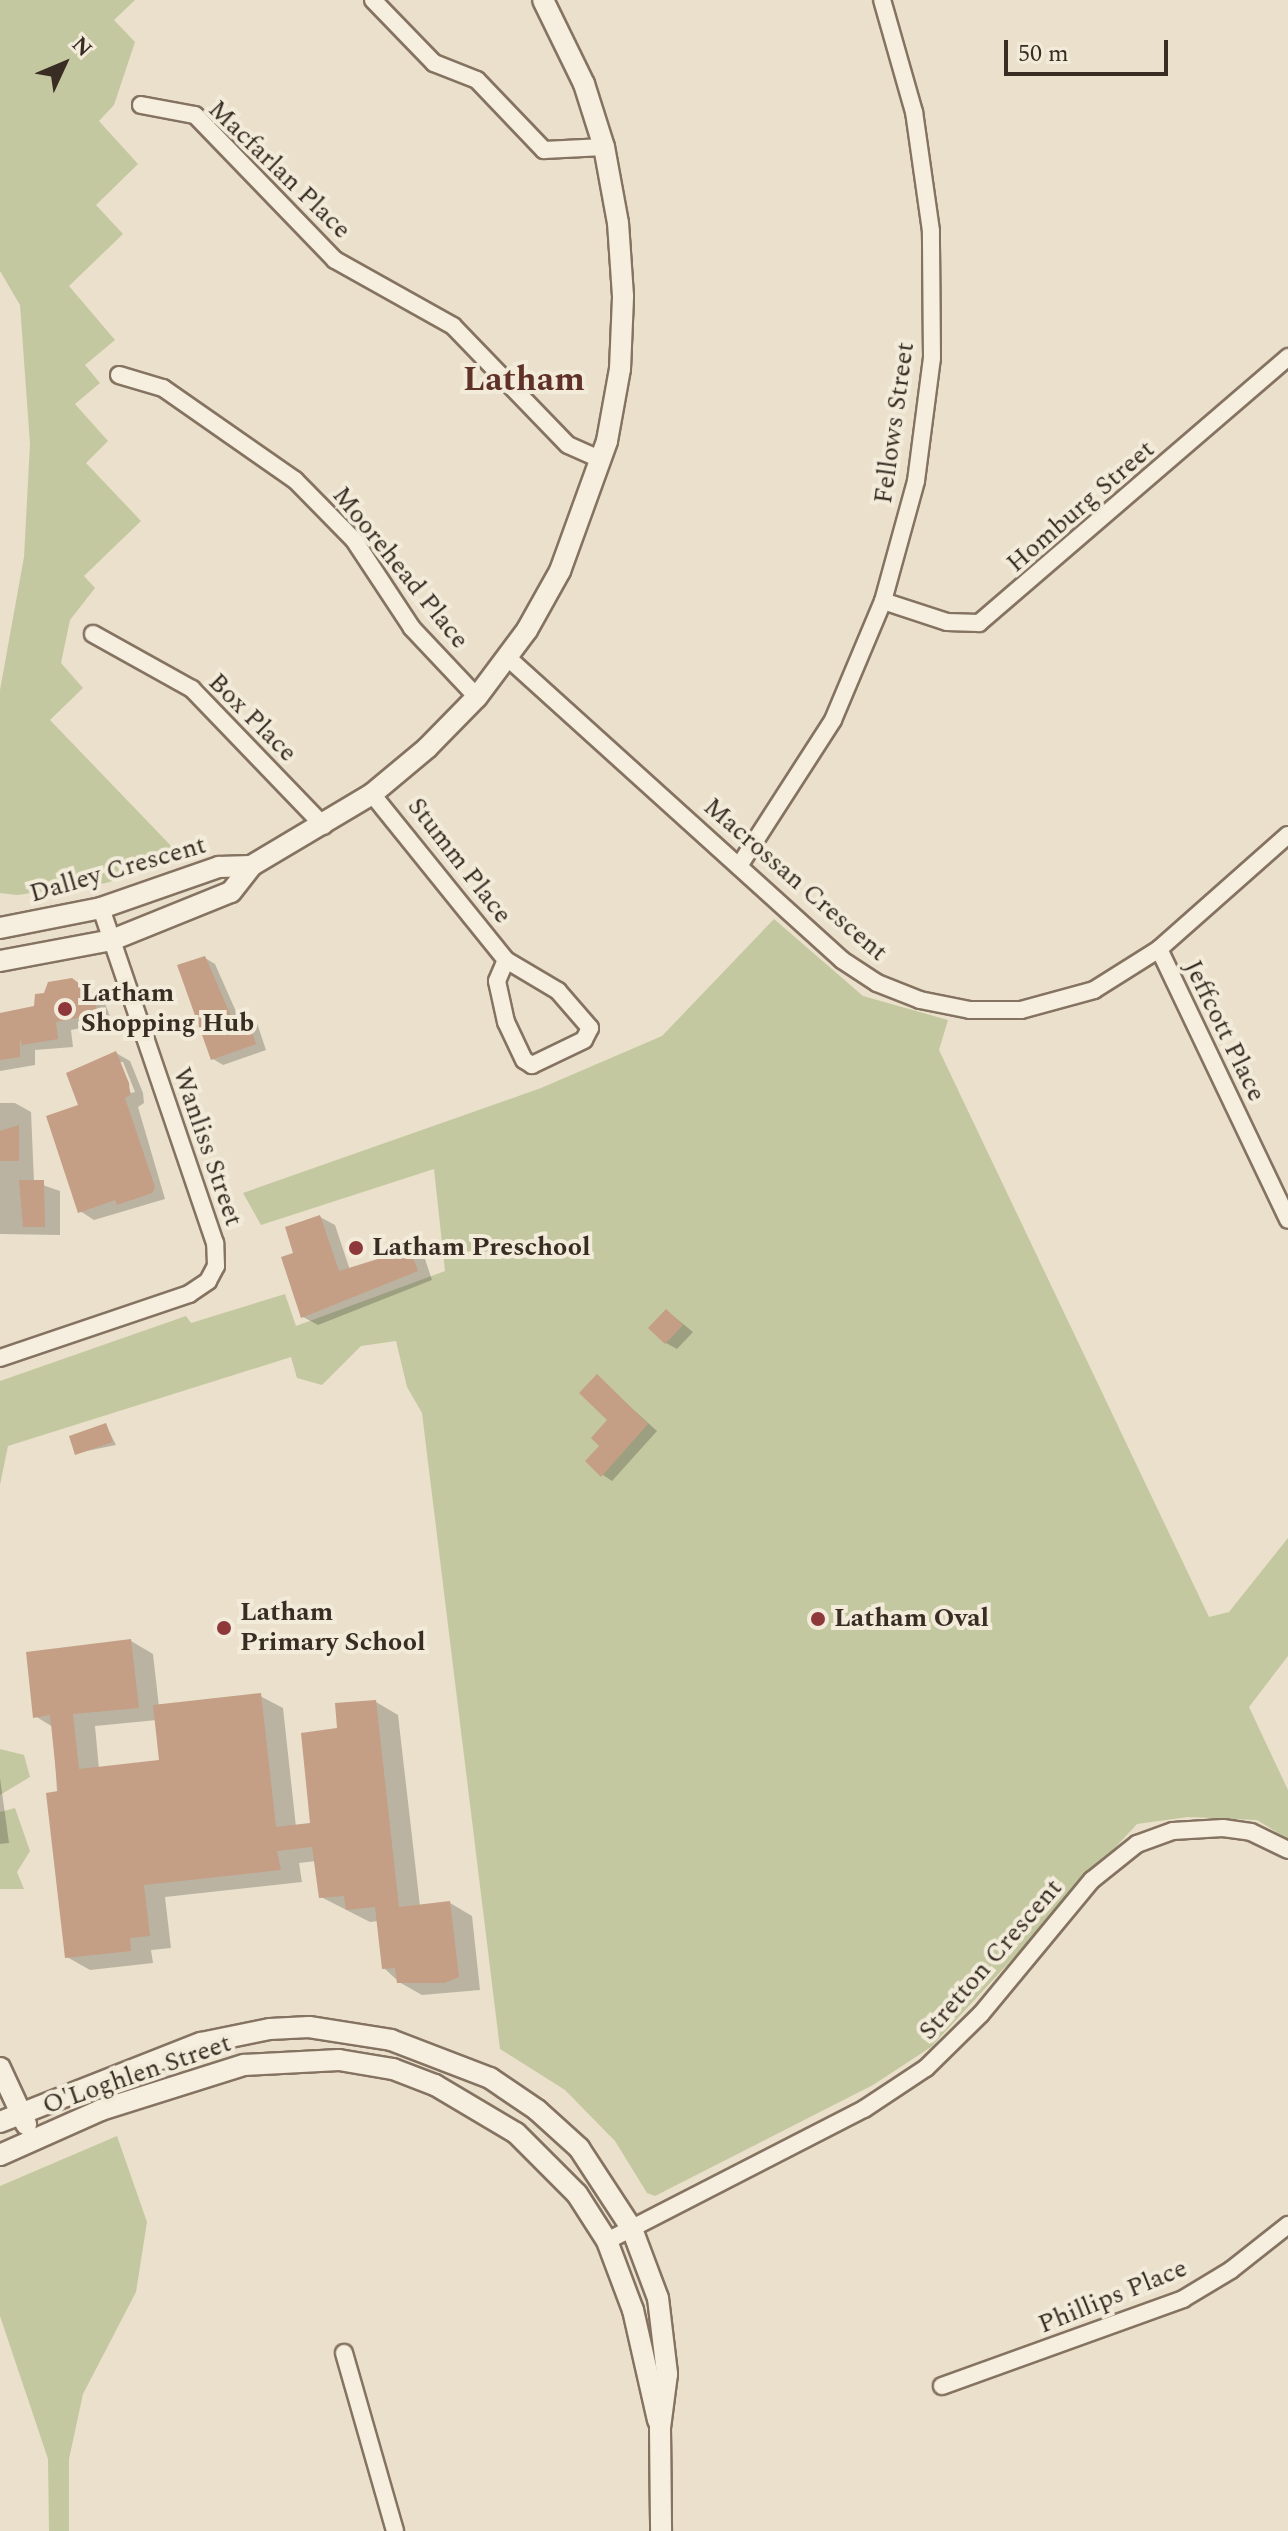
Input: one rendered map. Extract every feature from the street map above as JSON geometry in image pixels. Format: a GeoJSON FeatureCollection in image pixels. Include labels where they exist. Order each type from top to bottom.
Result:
{"type":"FeatureCollection","features":[{"type":"Feature","properties":{"kind":"street"},"geometry":{"type":"LineString","coordinates":[[373,0],[434,63],[477,80],[544,150],[604,147]]}},
{"type":"Feature","properties":{"kind":"street","name":"Dalley Crescent"},"geometry":{"type":"LineString","coordinates":[[0,961],[112,940],[231,892],[251,866],[324,826],[372,794],[427,748],[477,697],[508,658],[560,571],[602,460],[620,369],[623,296],[618,223],[604,147],[584,84],[543,0]]}},
{"type":"Feature","properties":{"kind":"street","name":"Fellows Street"},"geometry":{"type":"LineString","coordinates":[[739,866],[833,720],[883,601],[916,481],[932,358],[931,231],[914,112],[882,0]]}},
{"type":"Feature","properties":{"kind":"street","name":"Macfarlan Place"},"geometry":{"type":"LineString","coordinates":[[141,105],[195,115],[335,260],[453,326],[568,445],[602,460]]}},
{"type":"Feature","properties":{"kind":"street","name":"Homburg Street"},"geometry":{"type":"LineString","coordinates":[[883,601],[947,622],[979,623],[1288,357]]}},
{"type":"Feature","properties":{"kind":"street","name":"Moorehead Place"},"geometry":{"type":"LineString","coordinates":[[119,375],[163,388],[295,480],[354,540],[412,628],[477,697]]}},
{"type":"Feature","properties":{"kind":"street","name":"Box Place"},"geometry":{"type":"LineString","coordinates":[[93,634],[192,689],[324,826]]}},
{"type":"Feature","properties":{"kind":"street","name":"Macrossan Crescent"},"geometry":{"type":"LineString","coordinates":[[508,658],[842,960],[877,983],[920,1000],[970,1010],[1033,1007],[1094,990],[1159,949],[1288,835]]}},
{"type":"Feature","properties":{"kind":"street","name":"Stumm Place"},"geometry":{"type":"LineString","coordinates":[[372,794],[506,960],[558,991],[590,1028],[584,1040],[532,1065],[524,1060],[506,1022],[497,981],[506,960]]}},
{"type":"Feature","properties":{"kind":"street","name":"Dalley Crescent"},"geometry":{"type":"LineString","coordinates":[[0,928],[101,908],[219,867],[251,866]]}},
{"type":"Feature","properties":{"kind":"street","name":"Wanliss Street"},"geometry":{"type":"LineString","coordinates":[[0,1358],[189,1294],[208,1281],[216,1266],[215,1243],[101,908]]}},
{"type":"Feature","properties":{"kind":"street","name":"Jeffcott Place"},"geometry":{"type":"LineString","coordinates":[[1159,949],[1288,1220]]}},
{"type":"Feature","properties":{"kind":"street","name":"Stretton Crescent"},"geometry":{"type":"LineString","coordinates":[[607,2241],[864,2109],[926,2068],[981,2014],[1092,1880],[1137,1844],[1173,1831],[1223,1828],[1251,1832],[1288,1850]]}},
{"type":"Feature","properties":{"kind":"street","name":"O'Loghlen Street"},"geometry":{"type":"LineString","coordinates":[[0,2122],[201,2043],[270,2029],[309,2027],[391,2040],[490,2078],[537,2110],[579,2148],[632,2229],[658,2298],[667,2374],[660,2428],[661,2531]]}},
{"type":"Feature","properties":{"kind":"street","name":"O'Loghlen Street"},"geometry":{"type":"LineString","coordinates":[[2,2148],[33,2139],[101,2110],[244,2065],[284,2059],[378,2066],[435,2085],[516,2133],[569,2184],[607,2241],[633,2310],[660,2428]]}},
{"type":"Feature","properties":{"kind":"street"},"geometry":{"type":"LineString","coordinates":[[0,2068],[33,2139]]}},
{"type":"Feature","properties":{"kind":"street","name":"Phillips Place"},"geometry":{"type":"LineString","coordinates":[[942,2386],[1183,2299],[1231,2270],[1288,2225]]}},
{"type":"Feature","properties":{"kind":"street"},"geometry":{"type":"LineString","coordinates":[[344,2353],[395,2531]]}},
{"type":"Feature","properties":{"kind":"green space"},"geometry":{"type":"Polygon","coordinates":[[[0,0],[135,0],[114,20],[135,42],[114,105],[99,121],[138,164],[96,205],[123,234],[69,286],[115,340],[85,365],[100,383],[75,404],[108,441],[86,463],[141,521],[84,576],[95,588],[70,620],[61,663],[83,688],[50,720],[175,850],[177,861],[106,883],[17,895],[0,893],[0,690],[24,557],[30,444],[20,305],[0,271],[0,0]]]}},
{"type":"Feature","properties":{"kind":"green space"},"geometry":{"type":"Polygon","coordinates":[[[774,919],[863,996],[948,1020],[939,1050],[1209,1617],[1229,1612],[1288,1538],[1288,1656],[1249,1707],[1288,1790],[1288,1839],[1257,1820],[1188,1817],[1137,1824],[931,2047],[873,2085],[655,2196],[647,2193],[615,2141],[565,2090],[500,2049],[422,1413],[407,1387],[396,1341],[361,1346],[322,1385],[297,1378],[291,1357],[8,1446],[0,1485],[0,1381],[186,1316],[191,1323],[285,1294],[296,1326],[445,1271],[434,1169],[261,1225],[243,1193],[541,1088],[662,1036],[774,919]]]}},
{"type":"Feature","properties":{"kind":"green space"},"geometry":{"type":"Polygon","coordinates":[[[0,1749],[24,1755],[30,1777],[0,1795],[0,1749]]]}},
{"type":"Feature","properties":{"kind":"green space"},"geometry":{"type":"Polygon","coordinates":[[[15,1808],[30,1851],[17,1872],[24,1889],[0,1889],[0,1812],[15,1808]]]}},
{"type":"Feature","properties":{"kind":"green space"},"geometry":{"type":"Polygon","coordinates":[[[117,2136],[147,2222],[136,2292],[83,2394],[69,2459],[69,2531],[49,2531],[48,2459],[0,2316],[0,2186],[117,2136]]]}},
{"type":"Feature","properties":{"kind":"building"},"geometry":{"type":"Polygon","coordinates":[[[205,956],[231,1016],[245,1011],[256,1044],[211,1060],[177,965],[205,956]]]}},
{"type":"Feature","properties":{"kind":"building"},"geometry":{"type":"Polygon","coordinates":[[[72,978],[94,995],[97,1014],[56,1022],[58,1039],[22,1045],[20,1038],[20,1057],[0,1060],[0,1013],[34,1006],[35,994],[44,993],[48,982],[72,978]]]}},
{"type":"Feature","properties":{"kind":"building"},"geometry":{"type":"Polygon","coordinates":[[[116,1051],[129,1083],[130,1095],[125,1098],[155,1187],[152,1193],[117,1205],[115,1200],[78,1213],[46,1116],[78,1105],[66,1073],[116,1051]]]}},
{"type":"Feature","properties":{"kind":"building"},"geometry":{"type":"Polygon","coordinates":[[[19,1125],[19,1161],[0,1161],[0,1131],[19,1125]]]}},
{"type":"Feature","properties":{"kind":"building"},"geometry":{"type":"Polygon","coordinates":[[[19,1180],[44,1180],[45,1227],[23,1227],[19,1180]]]}},
{"type":"Feature","properties":{"kind":"building"},"geometry":{"type":"Polygon","coordinates":[[[320,1215],[339,1271],[410,1249],[418,1271],[301,1318],[281,1257],[293,1253],[285,1227],[320,1215]]]}},
{"type":"Feature","properties":{"kind":"building"},"geometry":{"type":"Polygon","coordinates":[[[666,1309],[683,1325],[665,1344],[648,1328],[666,1309]]]}},
{"type":"Feature","properties":{"kind":"building"},"geometry":{"type":"Polygon","coordinates":[[[597,1374],[648,1424],[601,1477],[585,1461],[599,1446],[591,1438],[607,1420],[579,1393],[597,1374]]]}},
{"type":"Feature","properties":{"kind":"building"},"geometry":{"type":"Polygon","coordinates":[[[106,1423],[113,1442],[75,1455],[69,1436],[106,1423]]]}},
{"type":"Feature","properties":{"kind":"building"},"geometry":{"type":"Polygon","coordinates":[[[131,1639],[139,1708],[73,1714],[79,1769],[159,1760],[153,1705],[261,1693],[276,1827],[310,1823],[301,1733],[337,1728],[335,1703],[376,1700],[399,1907],[450,1901],[459,1977],[444,1983],[397,1983],[395,1968],[382,1969],[375,1907],[346,1910],[344,1896],[319,1898],[312,1847],[277,1851],[281,1870],[144,1885],[150,1936],[130,1938],[131,1951],[65,1958],[46,1793],[58,1791],[50,1715],[33,1718],[26,1652],[131,1639]]]}},
{"type":"Feature","properties":{"kind":"place","name":"Latham Shopping Hub"},"geometry":{"type":"Point","coordinates":[65,1009]}},
{"type":"Feature","properties":{"kind":"place","name":"Latham Preschool"},"geometry":{"type":"Point","coordinates":[356,1248]}},
{"type":"Feature","properties":{"kind":"place","name":"Latham Oval"},"geometry":{"type":"Point","coordinates":[818,1619]}},
{"type":"Feature","properties":{"kind":"place","name":"Latham Primary School"},"geometry":{"type":"Point","coordinates":[224,1628]}},
{"type":"Feature","properties":{"kind":"district","name":"Latham"},"geometry":{"type":"Point","coordinates":[524,381]}}]}
